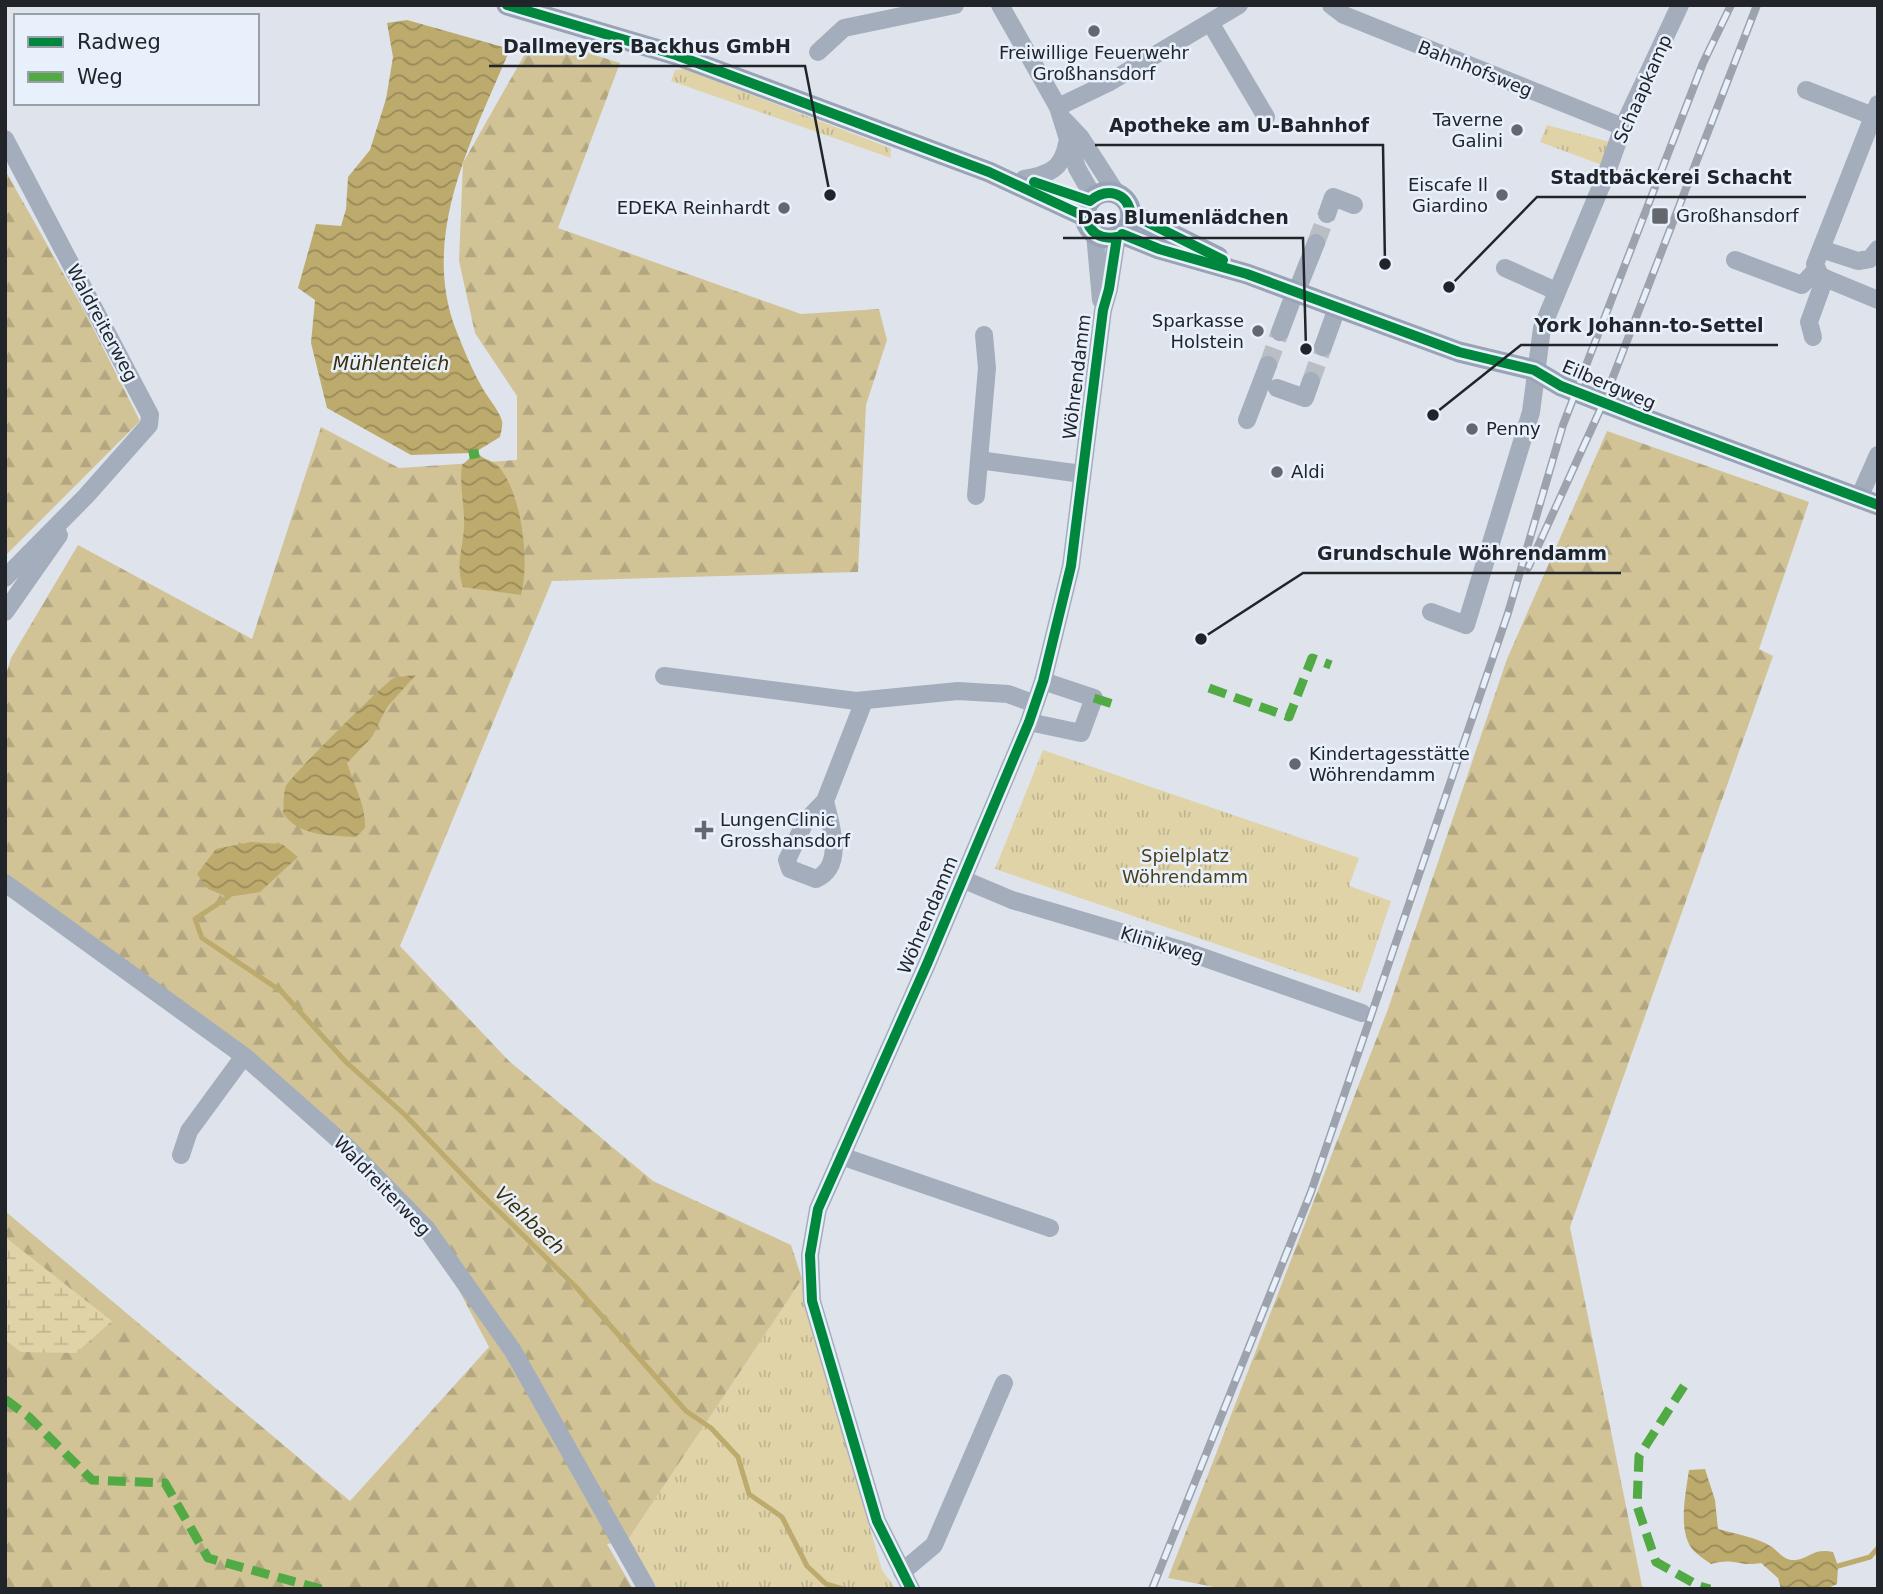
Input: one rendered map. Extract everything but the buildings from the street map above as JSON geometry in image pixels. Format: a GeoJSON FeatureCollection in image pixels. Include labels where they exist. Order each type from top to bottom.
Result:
{"type":"FeatureCollection","features":[{"type":"Feature","properties":{"kind":"main road"},"geometry":{"type":"LineString","coordinates":[[507,5],[676,55],[1091,212]]}},
{"type":"Feature","properties":{"kind":"main road"},"geometry":{"type":"LineString","coordinates":[[989,172],[1024,179],[1091,212],[1105,238],[1119,235]]}},
{"type":"Feature","properties":{"kind":"main road"},"geometry":{"type":"LineString","coordinates":[[1091,212],[1105,193],[1116,194]]}},
{"type":"Feature","properties":{"kind":"main road","name":"Wöhrendamm"},"geometry":{"type":"LineString","coordinates":[[1116,194],[1125,200],[1131,214],[1129,225],[1119,235]]}},
{"type":"Feature","properties":{"kind":"main road","name":"Eilbergweg"},"geometry":{"type":"LineString","coordinates":[[1131,214],[1191,242],[1247,274]]}},
{"type":"Feature","properties":{"kind":"main road","name":"Eilbergweg"},"geometry":{"type":"LineString","coordinates":[[1119,235],[1247,274],[1459,352],[1534,370],[1561,386],[1868,501]]}},
{"type":"Feature","properties":{"kind":"street"},"geometry":{"type":"LineString","coordinates":[[818,52],[844,28],[955,5]]}},
{"type":"Feature","properties":{"kind":"street","name":"Wöhrendamm"},"geometry":{"type":"LineString","coordinates":[[1000,5],[1061,114],[1081,138],[1116,194]]}},
{"type":"Feature","properties":{"kind":"street"},"geometry":{"type":"LineString","coordinates":[[1061,114],[1239,5]]}},
{"type":"Feature","properties":{"kind":"street","name":"Bahnhofsweg"},"geometry":{"type":"LineString","coordinates":[[1331,5],[1344,15],[1623,127]]}},
{"type":"Feature","properties":{"kind":"street","name":"Schaapkamp"},"geometry":{"type":"LineString","coordinates":[[1431,612],[1466,625],[1531,412],[1540,337],[1623,127],[1681,5]]}},
{"type":"Feature","properties":{"kind":"street"},"geometry":{"type":"LineString","coordinates":[[1211,24],[1266,117]]}},
{"type":"Feature","properties":{"kind":"street"},"geometry":{"type":"LineString","coordinates":[[1806,90],[1876,110],[1815,264],[1820,275],[1809,322],[1813,337]]}},
{"type":"Feature","properties":{"kind":"street","name":"Wöhrendamm"},"geometry":{"type":"LineString","coordinates":[[1061,114],[1091,212],[1103,310]]}},
{"type":"Feature","properties":{"kind":"street","name":"Waldreiterweg"},"geometry":{"type":"LineString","coordinates":[[5,139],[150,415],[149,425],[86,496],[5,578]]}},
{"type":"Feature","properties":{"kind":"street"},"geometry":{"type":"LineString","coordinates":[[1024,179],[1052,172],[1065,158],[1068,143]]}},
{"type":"Feature","properties":{"kind":"street"},"geometry":{"type":"LineString","coordinates":[[1327,214],[1333,197],[1354,205]]}},
{"type":"Feature","properties":{"kind":"street","name":"Wöhrendamm"},"geometry":{"type":"LineString","coordinates":[[911,1589],[877,1521],[812,1300],[811,1239],[818,1209],[1029,722],[1043,681],[1071,566],[1103,310],[1110,289],[1119,235]]}},
{"type":"Feature","properties":{"kind":"street"},"geometry":{"type":"LineString","coordinates":[[1280,332],[1316,243]]}},
{"type":"Feature","properties":{"kind":"street"},"geometry":{"type":"LineString","coordinates":[[1821,248],[1858,261],[1870,259],[1878,249]]}},
{"type":"Feature","properties":{"kind":"street"},"geometry":{"type":"LineString","coordinates":[[1735,260],[1802,285],[1820,275]]}},
{"type":"Feature","properties":{"kind":"street"},"geometry":{"type":"LineString","coordinates":[[1505,268],[1556,291]]}},
{"type":"Feature","properties":{"kind":"street"},"geometry":{"type":"LineString","coordinates":[[1820,275],[1878,300]]}},
{"type":"Feature","properties":{"kind":"street"},"geometry":{"type":"LineString","coordinates":[[1323,347],[1337,308]]}},
{"type":"Feature","properties":{"kind":"street"},"geometry":{"type":"LineString","coordinates":[[976,496],[987,368],[984,335]]}},
{"type":"Feature","properties":{"kind":"street"},"geometry":{"type":"LineString","coordinates":[[1247,420],[1268,365]]}},
{"type":"Feature","properties":{"kind":"street"},"geometry":{"type":"LineString","coordinates":[[1277,388],[1305,398],[1311,380]]}},
{"type":"Feature","properties":{"kind":"street"},"geometry":{"type":"LineString","coordinates":[[1868,501],[1878,455]]}},
{"type":"Feature","properties":{"kind":"street"},"geometry":{"type":"LineString","coordinates":[[979,460],[1082,474]]}},
{"type":"Feature","properties":{"kind":"street","name":"Waldreiterweg"},"geometry":{"type":"LineString","coordinates":[[5,612],[86,496]]}},
{"type":"Feature","properties":{"kind":"street"},"geometry":{"type":"LineString","coordinates":[[664,676],[864,701],[958,691],[1008,694],[1035,704]]}},
{"type":"Feature","properties":{"kind":"street"},"geometry":{"type":"LineString","coordinates":[[1029,722],[1081,733],[1094,698],[1043,681]]}},
{"type":"Feature","properties":{"kind":"street"},"geometry":{"type":"LineString","coordinates":[[825,801],[864,701]]}},
{"type":"Feature","properties":{"kind":"street","name":"Klinikweg"},"geometry":{"type":"LineString","coordinates":[[962,879],[1012,900],[1188,952],[1362,1013]]}},
{"type":"Feature","properties":{"kind":"street","name":"Waldreiterweg"},"geometry":{"type":"LineString","coordinates":[[5,883],[244,1056],[348,1148],[426,1227],[513,1351],[647,1589]]}},
{"type":"Feature","properties":{"kind":"street"},"geometry":{"type":"LineString","coordinates":[[181,1155],[189,1131],[244,1056]]}},
{"type":"Feature","properties":{"kind":"street"},"geometry":{"type":"LineString","coordinates":[[841,1156],[1050,1227]]}},
{"type":"Feature","properties":{"kind":"street"},"geometry":{"type":"LineString","coordinates":[[902,1573],[934,1545],[1004,1384]]}},
{"type":"Feature","properties":{"kind":"green space"},"geometry":{"type":"Polygon","coordinates":[[[535,36],[620,63],[558,228],[801,314],[879,309],[887,340],[866,405],[858,572],[552,581],[400,946],[509,1061],[653,1181],[791,1245],[802,1279],[627,1541],[607,1544],[633,1589],[5,1589],[5,1211],[350,1501],[489,1347],[426,1228],[244,1056],[5,883],[5,678],[11,658],[78,545],[252,639],[321,427],[399,468],[517,460],[517,396],[475,333],[459,261],[463,163],[535,36]]]}},
{"type":"Feature","properties":{"kind":"green space"},"geometry":{"type":"Polygon","coordinates":[[[685,69],[890,148],[891,158],[671,81],[675,70],[685,69]]]}},
{"type":"Feature","properties":{"kind":"green space"},"geometry":{"type":"Polygon","coordinates":[[[1547,125],[1610,142],[1602,165],[1540,142],[1547,125]]]}},
{"type":"Feature","properties":{"kind":"green space"},"geometry":{"type":"Polygon","coordinates":[[[5,170],[85,312],[140,421],[5,556],[5,170]]]}},
{"type":"Feature","properties":{"kind":"green space"},"geometry":{"type":"Polygon","coordinates":[[[1607,431],[1809,502],[1759,649],[1773,656],[1570,1227],[1642,1586],[1650,1589],[1224,1589],[1168,1578],[1388,1009],[1507,659],[1607,431]]]}},
{"type":"Feature","properties":{"kind":"green space","name":"Spielplatz Wöhrendamm"},"geometry":{"type":"Polygon","coordinates":[[[1043,750],[1359,858],[1349,886],[1391,901],[1360,993],[995,869],[1043,750]]]}},
{"type":"Feature","properties":{"kind":"green space"},"geometry":{"type":"Polygon","coordinates":[[[5,1237],[112,1321],[76,1353],[21,1352],[5,1340],[5,1237]]]}},
{"type":"Feature","properties":{"kind":"green space"},"geometry":{"type":"Polygon","coordinates":[[[802,1279],[809,1317],[882,1570],[896,1589],[658,1589],[627,1541],[802,1279]]]}},
{"type":"Feature","properties":{"kind":"water","name":"Mühlenteich"},"geometry":{"type":"Polygon","coordinates":[[[407,20],[510,49],[467,151],[447,222],[444,258],[446,294],[456,330],[475,375],[502,421],[500,437],[477,451],[499,467],[513,494],[524,547],[524,581],[521,595],[463,587],[460,571],[464,527],[461,473],[462,465],[471,457],[470,453],[411,455],[327,408],[311,343],[315,300],[298,288],[316,224],[341,226],[346,209],[348,177],[370,150],[386,99],[393,57],[387,23],[407,20]]]}},
{"type":"Feature","properties":{"kind":"water"},"geometry":{"type":"Polygon","coordinates":[[[416,675],[387,707],[372,737],[347,763],[362,803],[365,828],[356,837],[325,835],[297,827],[283,813],[285,789],[291,779],[387,683],[394,678],[416,675]]]}},
{"type":"Feature","properties":{"kind":"water"},"geometry":{"type":"Polygon","coordinates":[[[251,842],[282,844],[298,857],[260,892],[228,897],[208,889],[197,874],[216,849],[251,842]]]}},
{"type":"Feature","properties":{"kind":"water"},"geometry":{"type":"Polygon","coordinates":[[[1705,1469],[1715,1500],[1718,1529],[1760,1541],[1792,1560],[1821,1551],[1833,1552],[1838,1566],[1837,1584],[1826,1589],[1781,1589],[1778,1578],[1761,1563],[1726,1561],[1711,1564],[1697,1554],[1685,1533],[1685,1500],[1689,1470],[1705,1469]]]}},
{"type":"Feature","properties":{"kind":"waterway","name":"Viehbach"},"geometry":{"type":"LineString","coordinates":[[228,897],[195,919],[202,938],[281,991],[346,1062],[405,1115],[576,1287],[686,1411],[711,1428],[738,1457],[749,1494],[782,1517],[807,1566],[826,1584],[843,1589]]}},
{"type":"Feature","properties":{"kind":"waterway"},"geometry":{"type":"LineString","coordinates":[[1838,1566],[1870,1557],[1878,1548]]}},
{"type":"Feature","properties":{"kind":"tunnel"},"geometry":{"type":"LineString","coordinates":[[1316,243],[1327,214]]}},
{"type":"Feature","properties":{"kind":"tunnel"},"geometry":{"type":"LineString","coordinates":[[1268,365],[1280,332]]}},
{"type":"Feature","properties":{"kind":"tunnel"},"geometry":{"type":"LineString","coordinates":[[1311,381],[1323,347]]}},
{"type":"Feature","properties":{"kind":"railway"},"geometry":{"type":"LineString","coordinates":[[1152,1589],[1311,1192],[1508,613],[1563,425],[1703,63],[1731,5]]}},
{"type":"Feature","properties":{"kind":"railway"},"geometry":{"type":"LineString","coordinates":[[1528,568],[1601,408],[1757,5]]}},
{"type":"Feature","properties":{"kind":"marked path"},"geometry":{"type":"LineString","coordinates":[[469,455],[479,453]]}},
{"type":"Feature","properties":{"kind":"marked path"},"geometry":{"type":"LineString","coordinates":[[1209,688],[1289,717],[1312,658],[1331,665]]}},
{"type":"Feature","properties":{"kind":"marked path"},"geometry":{"type":"LineString","coordinates":[[1094,698],[1113,704]]}},
{"type":"Feature","properties":{"kind":"marked path"},"geometry":{"type":"LineString","coordinates":[[1684,1386],[1639,1456],[1637,1506],[1656,1562],[1699,1586],[1710,1589]]}},
{"type":"Feature","properties":{"kind":"marked path"},"geometry":{"type":"LineString","coordinates":[[5,1399],[29,1417],[92,1480],[165,1483],[208,1558],[321,1589]]}},
{"type":"Feature","properties":{"kind":"cycle path"},"geometry":{"type":"LineString","coordinates":[[507,5],[676,55],[989,172],[1086,217],[1097,234],[1117,237],[1103,310],[1071,566],[1043,681],[1029,722],[927,964],[818,1209],[810,1255],[812,1301],[877,1521],[911,1589]]}},
{"type":"Feature","properties":{"kind":"cycle path"},"geometry":{"type":"LineString","coordinates":[[1034,182],[1090,201],[1103,194],[1115,194],[1125,201],[1131,214],[1223,260]]}},
{"type":"Feature","properties":{"kind":"cycle path"},"geometry":{"type":"LineString","coordinates":[[1122,234],[1159,249],[1247,274],[1459,352],[1534,370],[1561,386],[1878,505]]}},
{"type":"Feature","properties":{"kind":"place","name":"Freiwillige Feuerwehr Großhansdorf"},"geometry":{"type":"Point","coordinates":[1094,31]}},
{"type":"Feature","properties":{"kind":"place","name":"Taverne Galini"},"geometry":{"type":"Point","coordinates":[1517,130]}},
{"type":"Feature","properties":{"kind":"place","name":"Dallmeyers Backhus GmbH"},"geometry":{"type":"Point","coordinates":[830,195]}},
{"type":"Feature","properties":{"kind":"place","name":"Eiscafe Il Giardino"},"geometry":{"type":"Point","coordinates":[1502,195]}},
{"type":"Feature","properties":{"kind":"place","name":"EDEKA Reinhardt"},"geometry":{"type":"Point","coordinates":[784,208]}},
{"type":"Feature","properties":{"kind":"place","name":"Großhansdorf"},"geometry":{"type":"Point","coordinates":[1660,216]}},
{"type":"Feature","properties":{"kind":"place","name":"Apotheke am U-Bahnhof"},"geometry":{"type":"Point","coordinates":[1385,264]}},
{"type":"Feature","properties":{"kind":"place","name":"Stadtbäckerei Schacht"},"geometry":{"type":"Point","coordinates":[1449,287]}},
{"type":"Feature","properties":{"kind":"place","name":"Sparkasse Holstein"},"geometry":{"type":"Point","coordinates":[1258,331]}},
{"type":"Feature","properties":{"kind":"place","name":"Das Blumenlädchen"},"geometry":{"type":"Point","coordinates":[1306,349]}},
{"type":"Feature","properties":{"kind":"place","name":"York Johann-to-Settel"},"geometry":{"type":"Point","coordinates":[1433,415]}},
{"type":"Feature","properties":{"kind":"place","name":"Penny"},"geometry":{"type":"Point","coordinates":[1472,429]}},
{"type":"Feature","properties":{"kind":"place","name":"Aldi"},"geometry":{"type":"Point","coordinates":[1277,472]}},
{"type":"Feature","properties":{"kind":"place","name":"Grundschule Wöhrendamm"},"geometry":{"type":"Point","coordinates":[1201,639]}},
{"type":"Feature","properties":{"kind":"place","name":"Kindertagesstätte Wöhrendamm"},"geometry":{"type":"Point","coordinates":[1295,764]}},
{"type":"Feature","properties":{"kind":"place","name":"LungenClinic Grosshansdorf"},"geometry":{"type":"Point","coordinates":[704,830]}}]}
